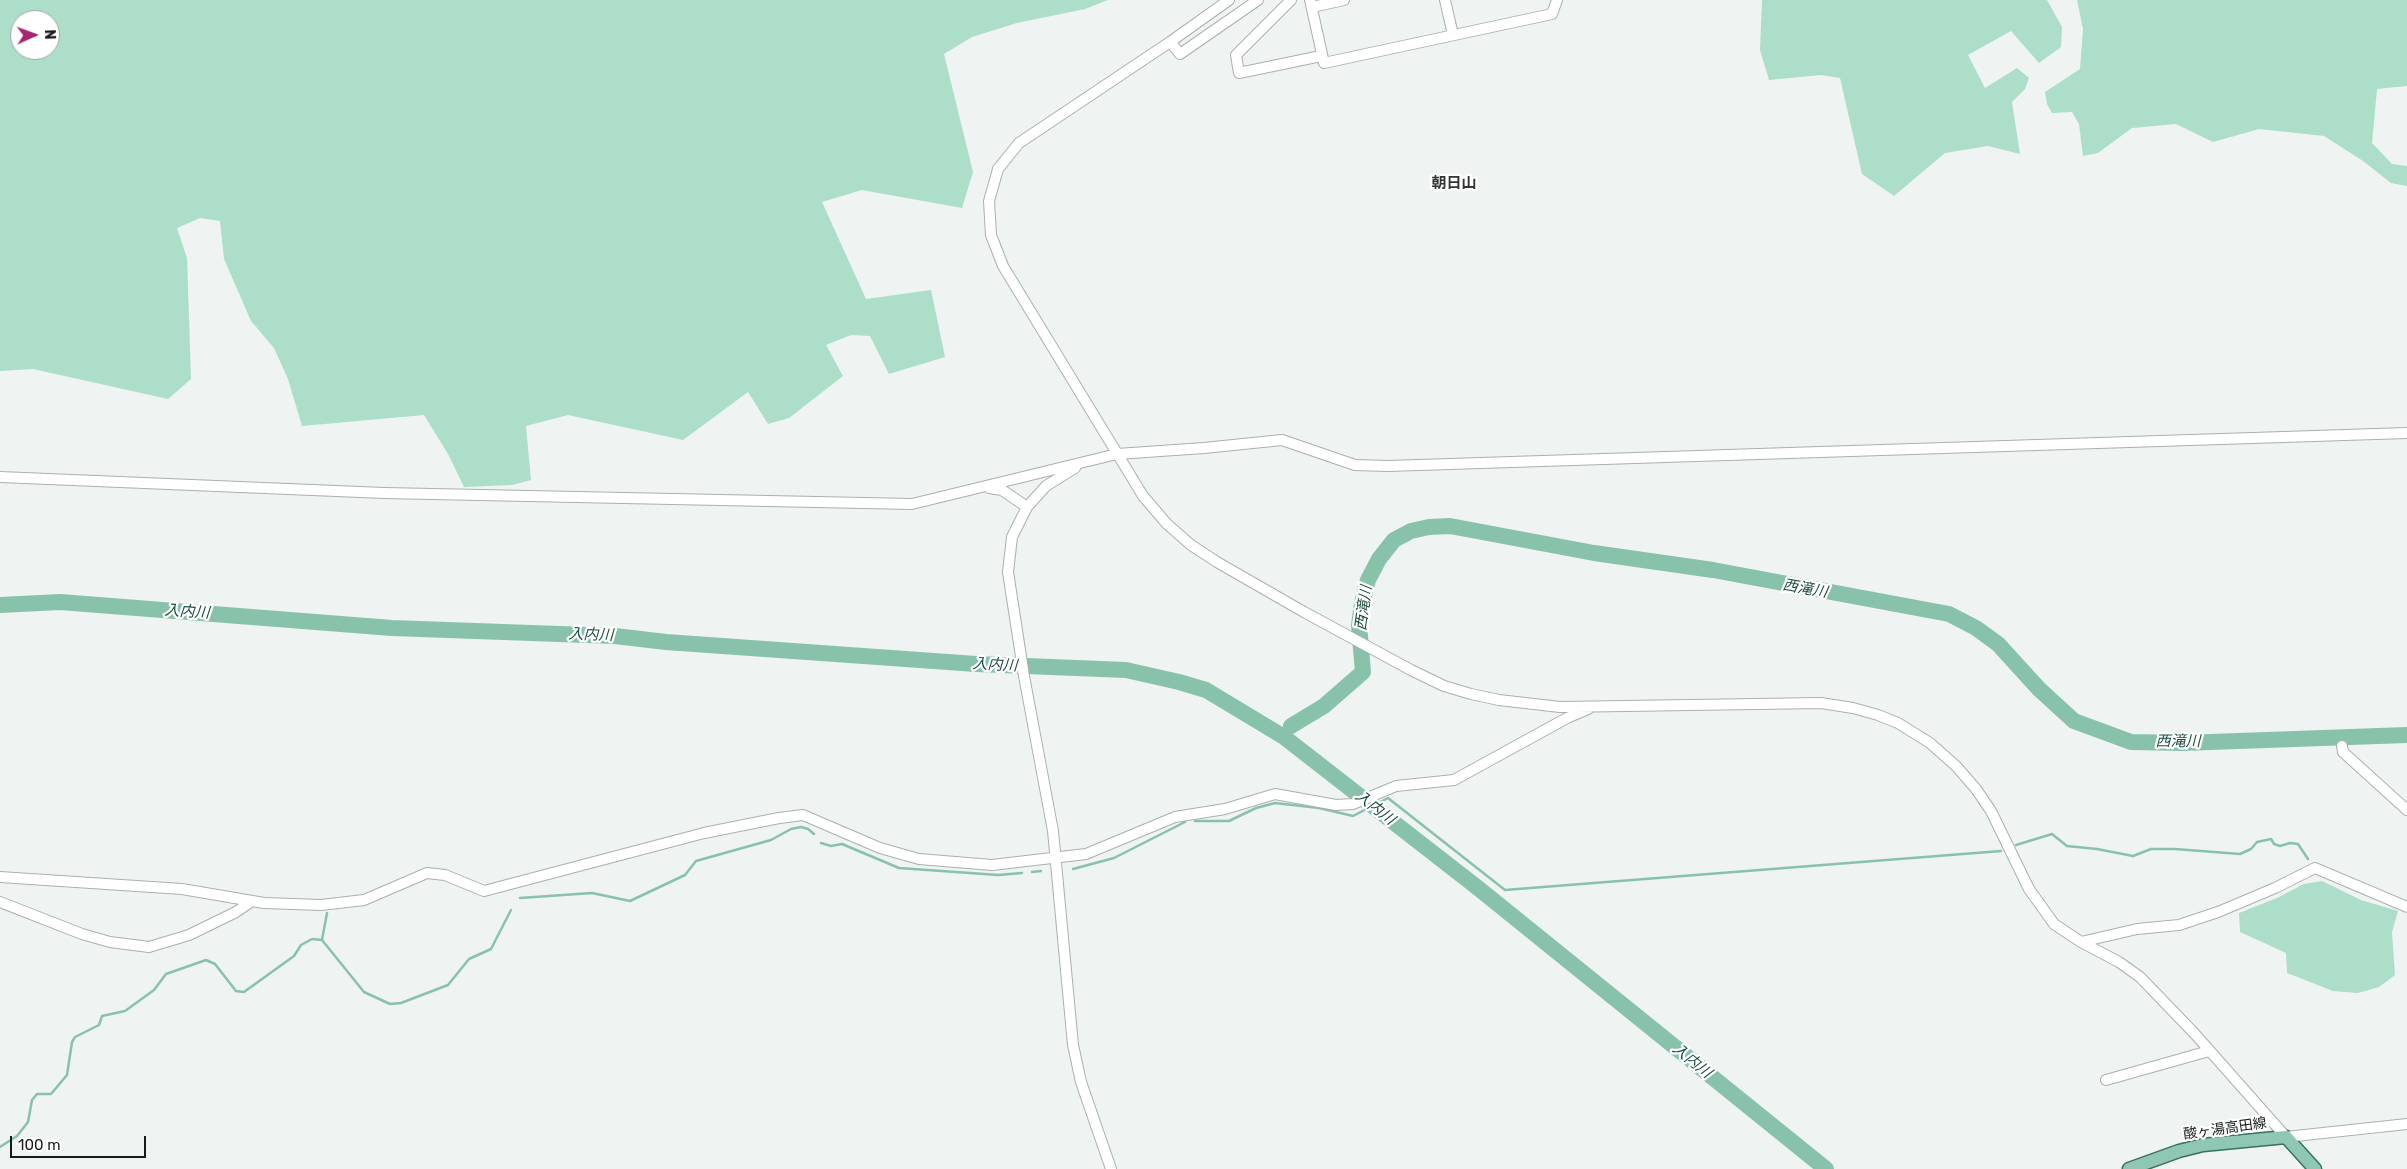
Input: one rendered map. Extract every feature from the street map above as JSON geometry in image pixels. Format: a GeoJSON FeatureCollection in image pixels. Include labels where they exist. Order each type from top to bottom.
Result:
{"type":"FeatureCollection","features":[{"type":"Feature","properties":{"kind":"main road","name":"酸ヶ湯高田線"},"geometry":{"type":"LineString","coordinates":[[2129,1169],[2179,1151],[2204,1145],[2286,1137],[2315,1169]]}},
{"type":"Feature","properties":{"kind":"street"},"geometry":{"type":"LineString","coordinates":[[1229,0],[1170,42],[1019,143],[998,169],[989,201],[991,234],[1003,266],[1143,496],[1167,524],[1191,546],[1347,636],[1444,686],[1471,694],[1499,700],[1560,707],[1821,703],[1862,710],[1898,724],[1930,743],[1967,778],[1991,811],[2029,889],[2054,924],[2081,942],[2119,962],[2140,977],[2286,1137],[2407,1124]]}},
{"type":"Feature","properties":{"kind":"street"},"geometry":{"type":"LineString","coordinates":[[1170,42],[1180,54],[1258,0]]}},
{"type":"Feature","properties":{"kind":"street"},"geometry":{"type":"LineString","coordinates":[[1291,0],[1236,55],[1239,73],[1321,56]]}},
{"type":"Feature","properties":{"kind":"street"},"geometry":{"type":"LineString","coordinates":[[1344,0],[1311,4],[1324,63],[1552,14],[1557,0]]}},
{"type":"Feature","properties":{"kind":"street"},"geometry":{"type":"LineString","coordinates":[[1445,0],[1453,36]]}},
{"type":"Feature","properties":{"kind":"street"},"geometry":{"type":"LineString","coordinates":[[0,477],[384,493],[912,504],[1117,454],[1282,440],[1355,465],[1388,466],[2407,433]]}},
{"type":"Feature","properties":{"kind":"street"},"geometry":{"type":"LineString","coordinates":[[1088,461],[1046,486],[1027,507],[1012,537],[1008,572],[1020,653],[1053,831],[1073,1045],[1081,1082],[1111,1169]]}},
{"type":"Feature","properties":{"kind":"street"},"geometry":{"type":"LineString","coordinates":[[983,488],[1002,490],[1027,507]]}},
{"type":"Feature","properties":{"kind":"street"},"geometry":{"type":"LineString","coordinates":[[0,876],[182,889],[252,901],[322,905],[364,900],[427,873],[445,875],[484,891],[704,833],[778,818],[803,815],[880,848],[919,859],[992,865],[1086,854],[1175,817],[1224,809],[1275,794],[1336,805],[1353,804],[1396,786],[1454,780],[1567,718],[1591,707]]}},
{"type":"Feature","properties":{"kind":"street"},"geometry":{"type":"LineString","coordinates":[[2342,746],[2343,752],[2407,810]]}},
{"type":"Feature","properties":{"kind":"street"},"geometry":{"type":"LineString","coordinates":[[2081,942],[2137,930],[2179,925],[2218,912],[2275,888],[2315,868],[2407,907]]}},
{"type":"Feature","properties":{"kind":"street"},"geometry":{"type":"LineString","coordinates":[[0,902],[82,934],[110,942],[149,947],[189,935],[236,912],[252,901]]}},
{"type":"Feature","properties":{"kind":"street"},"geometry":{"type":"LineString","coordinates":[[2106,1080],[2209,1051]]}},
{"type":"Feature","properties":{"kind":"green space"},"geometry":{"type":"Polygon","coordinates":[[[0,0],[1108,0],[1085,9],[1017,23],[972,37],[944,54],[973,172],[962,208],[862,190],[822,202],[866,299],[931,290],[945,357],[889,374],[870,336],[851,335],[826,345],[843,376],[789,418],[768,424],[748,392],[683,440],[568,415],[526,426],[531,480],[512,485],[464,487],[448,454],[424,415],[302,426],[288,379],[274,348],[251,321],[224,259],[220,221],[200,218],[177,228],[187,258],[191,379],[168,399],[33,369],[0,371],[0,0]]]}},
{"type":"Feature","properties":{"kind":"green space"},"geometry":{"type":"Polygon","coordinates":[[[1762,0],[2047,0],[2062,27],[2061,47],[2039,63],[2011,31],[1968,55],[1985,88],[2017,68],[2029,78],[2025,89],[2012,102],[2020,154],[1988,146],[1945,153],[1894,196],[1862,174],[1840,78],[1821,75],[1769,80],[1760,50],[1762,0]]]}},
{"type":"Feature","properties":{"kind":"green space"},"geometry":{"type":"Polygon","coordinates":[[[2077,0],[2407,0],[2407,86],[2377,89],[2372,143],[2392,164],[2407,166],[2407,186],[2391,183],[2363,161],[2324,136],[2259,129],[2213,142],[2176,124],[2132,128],[2098,153],[2083,156],[2079,124],[2072,112],[2052,113],[2047,104],[2045,92],[2080,69],[2083,29],[2077,0]]]}},
{"type":"Feature","properties":{"kind":"green space"},"geometry":{"type":"Polygon","coordinates":[[[2322,881],[2361,900],[2398,911],[2392,932],[2395,975],[2379,987],[2358,993],[2333,991],[2287,973],[2286,953],[2240,932],[2239,913],[2277,898],[2304,884],[2322,881]]]}},
{"type":"Feature","properties":{"kind":"waterway","name":"西滝川"},"geometry":{"type":"LineString","coordinates":[[1291,726],[1324,706],[1363,672],[1359,625],[1362,603],[1368,580],[1379,559],[1394,540],[1411,531],[1429,527],[1450,526],[1594,553],[1713,570],[1949,614],[1976,628],[1998,644],[2039,689],[2074,721],[2131,742],[2182,743],[2407,735]]}},
{"type":"Feature","properties":{"kind":"waterway","name":"入内川"},"geometry":{"type":"LineString","coordinates":[[0,605],[60,602],[392,628],[615,636],[666,642],[976,664],[1126,670],[1206,690],[1284,737],[1478,888],[1826,1169]]}},
{"type":"Feature","properties":{"kind":"waterway"},"geometry":{"type":"LineString","coordinates":[[1195,821],[1229,821],[1256,808],[1275,803],[1319,808],[1353,816],[1388,798],[1505,890],[2001,851]]}},
{"type":"Feature","properties":{"kind":"waterway"},"geometry":{"type":"LineString","coordinates":[[1073,869],[1114,858],[1185,822]]}},
{"type":"Feature","properties":{"kind":"waterway"},"geometry":{"type":"LineString","coordinates":[[520,898],[592,893],[630,901],[685,875],[696,861],[771,840],[791,829],[801,827],[808,829],[814,834]]}},
{"type":"Feature","properties":{"kind":"waterway"},"geometry":{"type":"LineString","coordinates":[[2016,845],[2052,834],[2067,846],[2097,849],[2133,856],[2151,849],[2240,854],[2251,849],[2257,842],[2271,839],[2274,844],[2280,846],[2290,843],[2298,844],[2308,859]]}},
{"type":"Feature","properties":{"kind":"waterway"},"geometry":{"type":"LineString","coordinates":[[821,843],[831,846],[842,844],[899,868],[998,875],[1022,873]]}},
{"type":"Feature","properties":{"kind":"waterway"},"geometry":{"type":"LineString","coordinates":[[1032,872],[1041,871]]}},
{"type":"Feature","properties":{"kind":"waterway"},"geometry":{"type":"LineString","coordinates":[[327,913],[322,940],[364,992],[390,1004],[401,1003],[448,985],[469,959],[491,949],[511,910]]}},
{"type":"Feature","properties":{"kind":"waterway"},"geometry":{"type":"LineString","coordinates":[[0,1147],[17,1136],[28,1122],[32,1100],[37,1094],[51,1094],[67,1075],[72,1042],[75,1037],[99,1025],[102,1016],[125,1011],[154,990],[166,974],[206,960],[215,964],[236,991],[244,992],[294,956],[301,945],[312,939],[322,940]]}},
{"type":"Feature","properties":{"kind":"district","name":"朝日山"},"geometry":{"type":"Point","coordinates":[1454,184]}}]}
